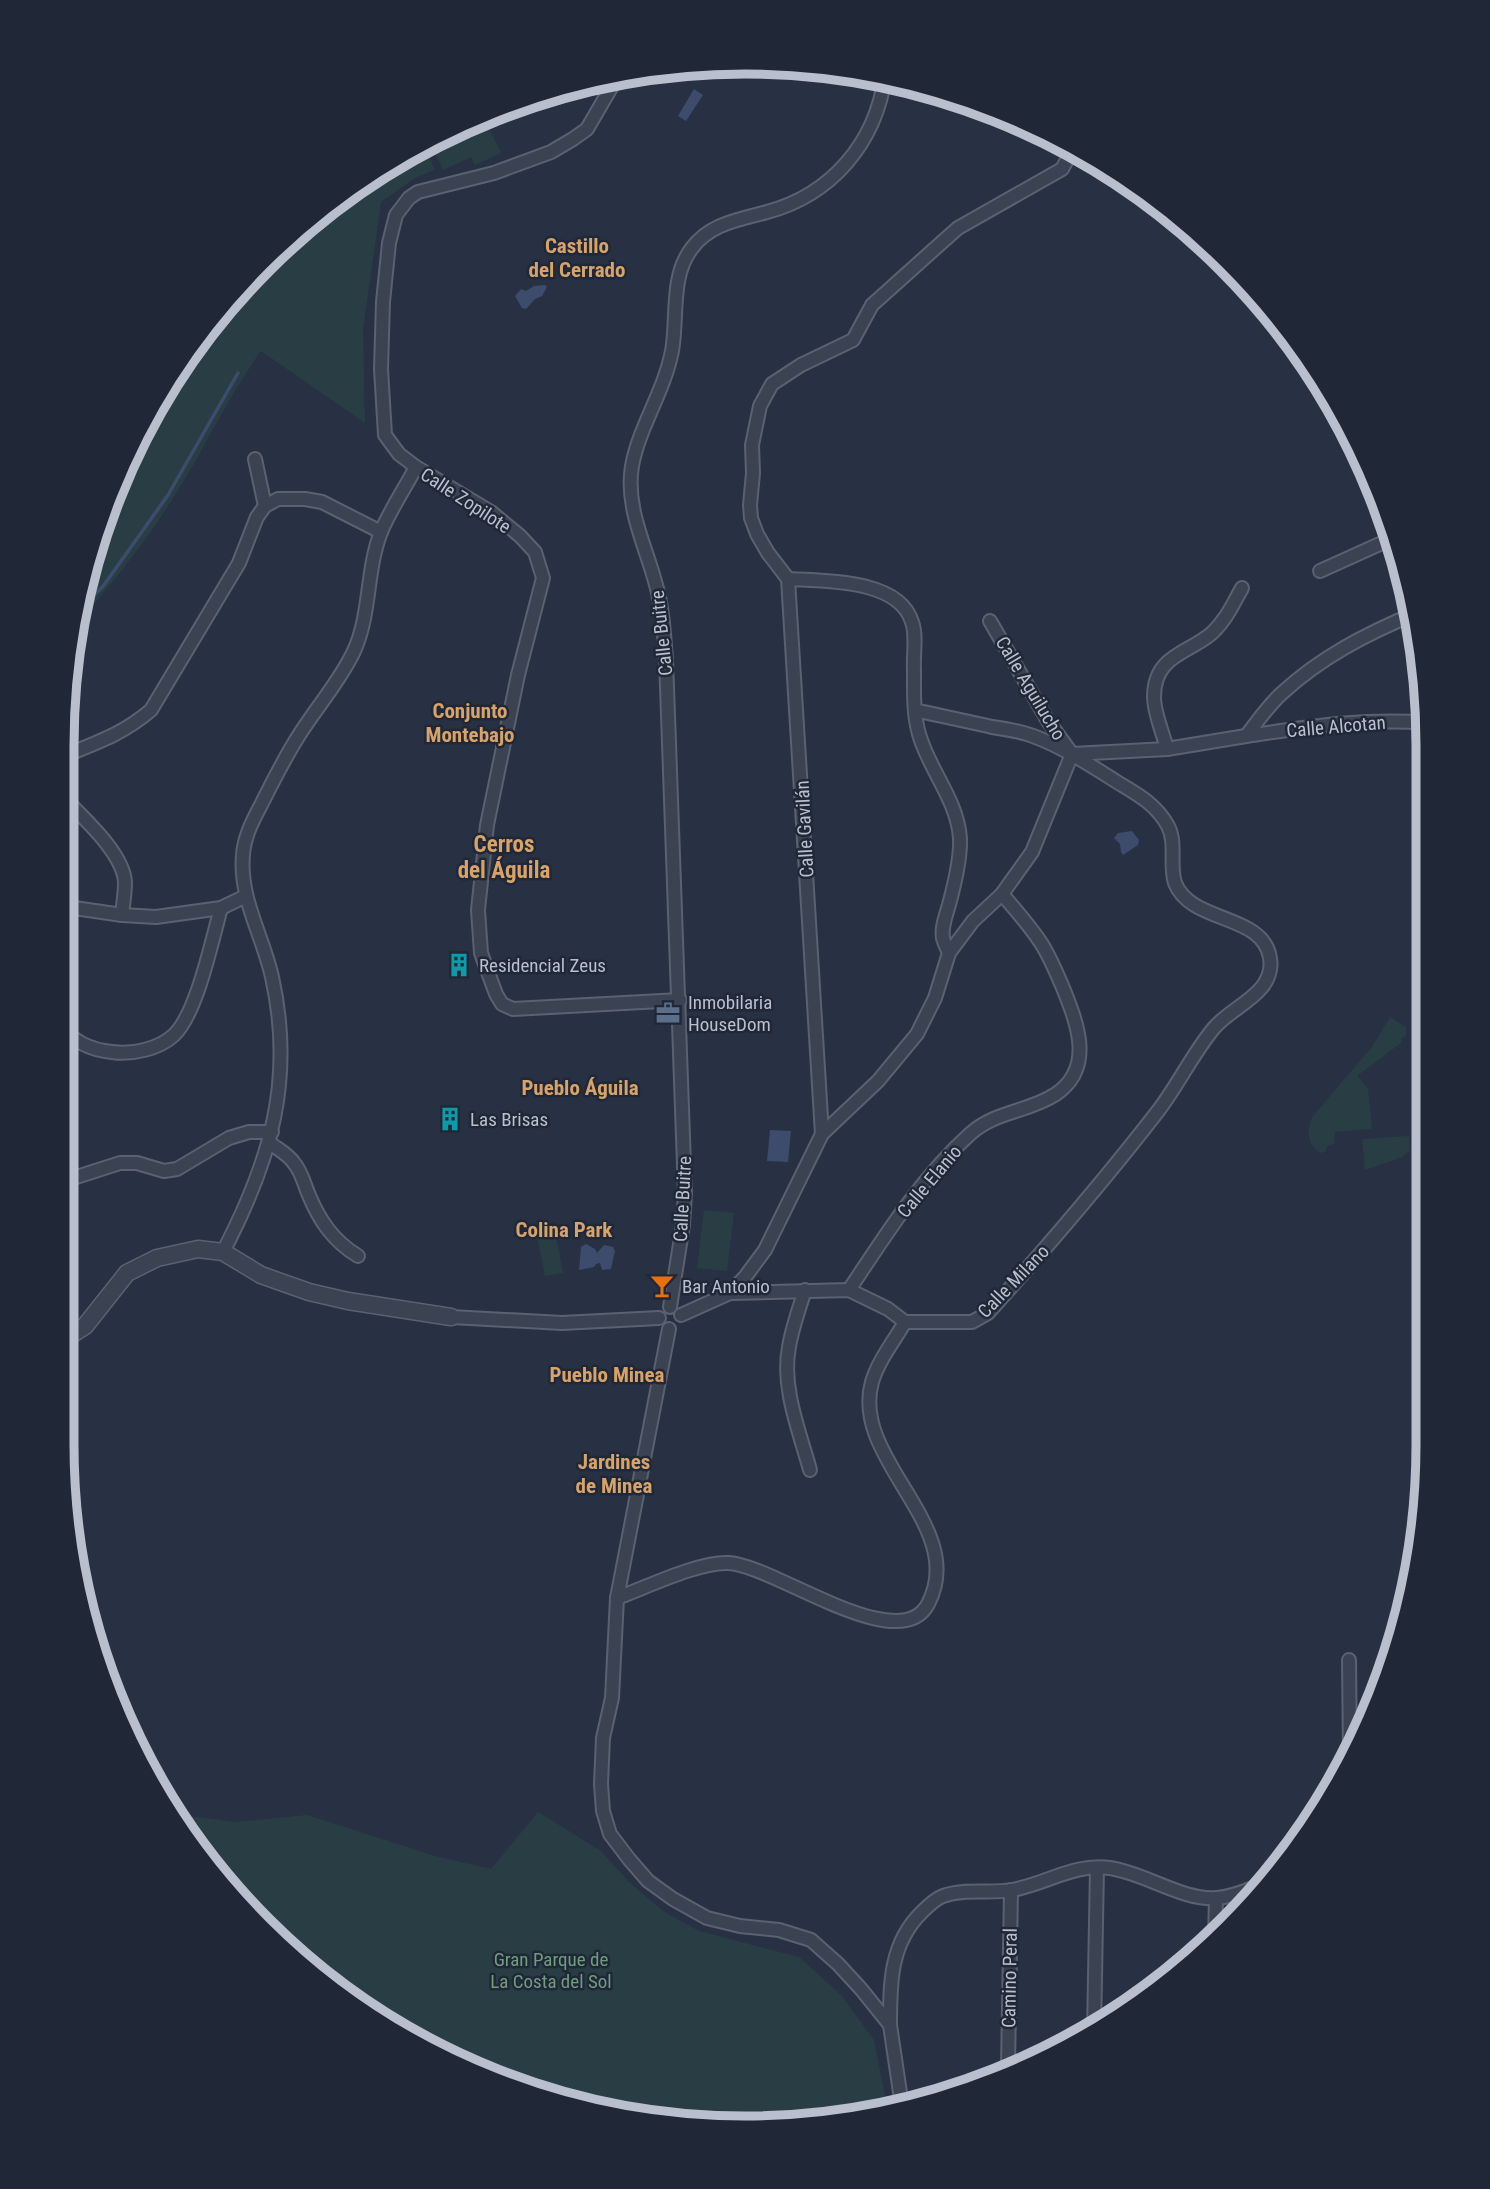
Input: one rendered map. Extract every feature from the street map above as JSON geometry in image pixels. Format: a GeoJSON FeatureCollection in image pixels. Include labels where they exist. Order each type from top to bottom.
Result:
{"type":"FeatureCollection","features":[{"type":"Feature","properties":{"kind":"street","name":"Calle Zopilote"},"geometry":{"type":"LineString","coordinates":[[612,87],[587,129],[573,139],[551,152],[494,173],[418,192],[396,215],[389,243],[383,302],[383,421],[385,435],[392,447],[416,467],[491,512],[520,536],[535,552],[543,578],[518,675],[487,825],[478,911],[481,953],[496,994],[502,1003],[513,1009],[680,1000]]}},
{"type":"Feature","properties":{"kind":"street","name":"Calle Buitre"},"geometry":{"type":"LineString","coordinates":[[676,1311],[685,1193],[680,1000],[662,619],[657,585],[635,519],[631,487],[632,466],[668,368],[676,318],[677,285],[690,251],[699,239],[715,228],[792,204],[812,194],[832,178],[850,161],[864,140],[876,114],[882,87]]}},
{"type":"Feature","properties":{"kind":"street"},"geometry":{"type":"LineString","coordinates":[[949,953],[943,938],[943,925],[957,868],[960,839],[949,797],[919,734],[915,710],[913,623],[907,609],[881,590],[788,579],[757,534],[750,505],[754,473],[752,445],[760,406],[772,384],[801,365],[853,340],[872,305],[958,228],[1062,169],[1069,157]]}},
{"type":"Feature","properties":{"kind":"street"},"geometry":{"type":"LineString","coordinates":[[255,459],[265,506]]}},
{"type":"Feature","properties":{"kind":"street"},"geometry":{"type":"LineString","coordinates":[[223,1252],[254,1186],[270,1137],[280,1094],[282,1054],[272,977],[246,896],[243,852],[250,828],[296,739],[354,650],[362,625],[381,533],[416,467]]}},
{"type":"Feature","properties":{"kind":"street"},"geometry":{"type":"LineString","coordinates":[[74,752],[105,741],[133,726],[152,709],[239,564],[257,517],[265,506],[278,499],[322,502],[381,533]]}},
{"type":"Feature","properties":{"kind":"street"},"geometry":{"type":"LineString","coordinates":[[1320,571],[1385,542]]}},
{"type":"Feature","properties":{"kind":"street","name":"Calle Gavilán"},"geometry":{"type":"LineString","coordinates":[[788,579],[822,1134]]}},
{"type":"Feature","properties":{"kind":"street"},"geometry":{"type":"LineString","coordinates":[[1167,749],[1154,698],[1156,683],[1164,666],[1178,652],[1211,634],[1226,618],[1242,588]]}},
{"type":"Feature","properties":{"kind":"street"},"geometry":{"type":"LineString","coordinates":[[1246,736],[1280,695],[1333,653],[1364,635],[1405,618]]}},
{"type":"Feature","properties":{"kind":"street","name":"Calle Aguilucho"},"geometry":{"type":"LineString","coordinates":[[990,621],[1048,720],[1072,754]]}},
{"type":"Feature","properties":{"kind":"street","name":"Calle Milano"},"geometry":{"type":"LineString","coordinates":[[905,1322],[972,1322],[988,1313],[1108,1177],[1174,1090],[1212,1029],[1265,985],[1271,971],[1270,956],[1264,943],[1242,925],[1201,909],[1181,892],[1175,881],[1172,838],[1163,817],[1152,804],[1072,754],[1030,734],[915,710]]}},
{"type":"Feature","properties":{"kind":"street","name":"Calle Alcotan"},"geometry":{"type":"LineString","coordinates":[[1072,754],[1167,749],[1339,723],[1386,720],[1415,722]]}},
{"type":"Feature","properties":{"kind":"street"},"geometry":{"type":"LineString","coordinates":[[730,1293],[765,1250],[822,1134],[878,1081],[917,1034],[935,998],[949,953],[973,921],[1002,894],[1032,852],[1072,754]]}},
{"type":"Feature","properties":{"kind":"street"},"geometry":{"type":"LineString","coordinates":[[74,809],[111,850],[121,867],[125,881],[122,915]]}},
{"type":"Feature","properties":{"kind":"street","name":"Calle Elanio"},"geometry":{"type":"LineString","coordinates":[[849,1290],[896,1220],[942,1161],[972,1132],[998,1115],[1036,1104],[1057,1093],[1073,1077],[1080,1060],[1081,1042],[1075,1017],[1056,971],[1041,941],[1002,894]]}},
{"type":"Feature","properties":{"kind":"street"},"geometry":{"type":"LineString","coordinates":[[74,908],[156,917],[221,908],[246,896]]}},
{"type":"Feature","properties":{"kind":"street"},"geometry":{"type":"LineString","coordinates":[[74,1037],[96,1050],[118,1053],[141,1051],[174,1035],[185,1019],[199,987],[221,908]]}},
{"type":"Feature","properties":{"kind":"street"},"geometry":{"type":"LineString","coordinates":[[74,1178],[120,1163],[137,1163],[164,1171],[177,1169],[229,1138],[249,1132],[270,1137],[297,1166],[313,1206],[327,1230],[342,1246],[358,1256]]}},
{"type":"Feature","properties":{"kind":"street"},"geometry":{"type":"LineString","coordinates":[[74,1333],[85,1326],[127,1273],[157,1258],[198,1249],[223,1252],[261,1275],[309,1292],[348,1301],[451,1317],[562,1323],[659,1318]]}},
{"type":"Feature","properties":{"kind":"street"},"geometry":{"type":"LineString","coordinates":[[617,1598],[712,1564],[729,1563],[759,1571],[821,1599],[880,1621],[901,1622],[917,1616],[927,1607],[933,1591],[936,1572],[930,1534],[920,1512],[882,1449],[872,1422],[869,1401],[872,1382],[905,1322],[888,1309],[849,1290],[805,1290],[730,1293],[676,1311],[661,1311],[659,1318],[662,1325],[669,1329]]}},
{"type":"Feature","properties":{"kind":"street"},"geometry":{"type":"LineString","coordinates":[[805,1290],[788,1350],[789,1380],[795,1416],[810,1470]]}},
{"type":"Feature","properties":{"kind":"street"},"geometry":{"type":"LineString","coordinates":[[669,1329],[678,1325],[676,1311]]}},
{"type":"Feature","properties":{"kind":"street"},"geometry":{"type":"LineString","coordinates":[[669,1329],[617,1598],[611,1698],[604,1738],[601,1784],[603,1811],[610,1834],[648,1881],[706,1918],[740,1926],[779,1930],[811,1940],[861,1989],[890,2025]]}},
{"type":"Feature","properties":{"kind":"street"},"geometry":{"type":"LineString","coordinates":[[1349,1660],[1350,1735]]}},
{"type":"Feature","properties":{"kind":"street"},"geometry":{"type":"LineString","coordinates":[[901,2097],[890,2025],[893,1964],[906,1930],[929,1905],[942,1896],[1011,1890],[1076,1869],[1097,1868],[1126,1872],[1193,1895],[1216,1898],[1248,1889]]}},
{"type":"Feature","properties":{"kind":"street"},"geometry":{"type":"LineString","coordinates":[[1094,2017],[1097,1868]]}},
{"type":"Feature","properties":{"kind":"street","name":"Camino Peral"},"geometry":{"type":"LineString","coordinates":[[1008,2061],[1011,1890]]}},
{"type":"Feature","properties":{"kind":"street"},"geometry":{"type":"LineString","coordinates":[[1215,1923],[1216,1898]]}},
{"type":"Feature","properties":{"kind":"green space"},"geometry":{"type":"Polygon","coordinates":[[[487,125],[501,153],[475,165],[471,157],[443,170],[434,150],[487,125]]]}},
{"type":"Feature","properties":{"kind":"green space"},"geometry":{"type":"Polygon","coordinates":[[[428,153],[435,170],[415,178],[381,202],[363,330],[365,423],[261,351],[152,530],[87,611],[109,529],[143,448],[163,409],[212,336],[270,270],[302,240],[372,187],[428,153]]]}},
{"type":"Feature","properties":{"kind":"green space"},"geometry":{"type":"Polygon","coordinates":[[[1390,1017],[1406,1027],[1406,1035],[1401,1039],[1402,1042],[1357,1076],[1368,1089],[1372,1129],[1335,1132],[1334,1144],[1327,1146],[1326,1151],[1321,1153],[1310,1142],[1309,1126],[1313,1116],[1372,1047],[1390,1017]]]}},
{"type":"Feature","properties":{"kind":"green space"},"geometry":{"type":"Polygon","coordinates":[[[1409,1136],[1409,1151],[1402,1157],[1365,1170],[1362,1139],[1409,1136]]]}},
{"type":"Feature","properties":{"kind":"green space"},"geometry":{"type":"Polygon","coordinates":[[[704,1210],[734,1213],[727,1271],[697,1268],[704,1210]]]}},
{"type":"Feature","properties":{"kind":"green space"},"geometry":{"type":"Polygon","coordinates":[[[555,1231],[563,1273],[545,1276],[537,1235],[555,1231]]]}},
{"type":"Feature","properties":{"kind":"green space","name":"Gran Parque de La Costa del Sol"},"geometry":{"type":"Polygon","coordinates":[[[538,1812],[601,1851],[628,1881],[663,1911],[699,1931],[799,1957],[841,1995],[874,2040],[886,2101],[833,2110],[745,2116],[657,2110],[571,2093],[488,2064],[409,2026],[336,1977],[270,1919],[240,1887],[186,1816],[236,1822],[307,1815],[435,1856],[491,1869],[538,1812]]]}},
{"type":"Feature","properties":{"kind":"water"},"geometry":{"type":"Polygon","coordinates":[[[694,89],[703,95],[686,121],[678,116],[694,89]]]}},
{"type":"Feature","properties":{"kind":"water"},"geometry":{"type":"Polygon","coordinates":[[[534,286],[547,287],[542,296],[526,309],[522,308],[515,296],[521,289],[526,291],[534,286]]]}},
{"type":"Feature","properties":{"kind":"water"},"geometry":{"type":"Polygon","coordinates":[[[1132,831],[1139,840],[1138,845],[1123,855],[1120,844],[1114,838],[1118,833],[1132,831]]]}},
{"type":"Feature","properties":{"kind":"water"},"geometry":{"type":"Polygon","coordinates":[[[770,1130],[791,1131],[788,1162],[767,1161],[770,1130]]]}},
{"type":"Feature","properties":{"kind":"water"},"geometry":{"type":"Polygon","coordinates":[[[586,1244],[597,1253],[604,1245],[613,1247],[615,1251],[611,1269],[602,1270],[600,1263],[579,1270],[581,1247],[586,1244]]]}},
{"type":"Feature","properties":{"kind":"waterway"},"geometry":{"type":"LineString","coordinates":[[89,600],[104,585],[168,495],[238,373]]}},
{"type":"Feature","properties":{"kind":"place","name":"Residencial Zeus"},"geometry":{"type":"Point","coordinates":[459,965]}},
{"type":"Feature","properties":{"kind":"place","name":"Inmobilaria HouseDom"},"geometry":{"type":"Point","coordinates":[668,1013]}},
{"type":"Feature","properties":{"kind":"place","name":"Las Brisas"},"geometry":{"type":"Point","coordinates":[450,1119]}},
{"type":"Feature","properties":{"kind":"place","name":"Bar Antonio"},"geometry":{"type":"Point","coordinates":[662,1286]}},
{"type":"Feature","properties":{"kind":"district","name":"Castillo del Cerrado"},"geometry":{"type":"Point","coordinates":[577,258]}},
{"type":"Feature","properties":{"kind":"district","name":"Conjunto Montebajo"},"geometry":{"type":"Point","coordinates":[470,723]}},
{"type":"Feature","properties":{"kind":"district","name":"Cerros del Águila"},"geometry":{"type":"Point","coordinates":[504,857]}},
{"type":"Feature","properties":{"kind":"district","name":"Pueblo Águila"},"geometry":{"type":"Point","coordinates":[580,1088]}},
{"type":"Feature","properties":{"kind":"district","name":"Colina Park"},"geometry":{"type":"Point","coordinates":[564,1230]}},
{"type":"Feature","properties":{"kind":"district","name":"Pueblo Minea"},"geometry":{"type":"Point","coordinates":[607,1375]}},
{"type":"Feature","properties":{"kind":"district","name":"Jardines de Minea"},"geometry":{"type":"Point","coordinates":[614,1474]}}]}
